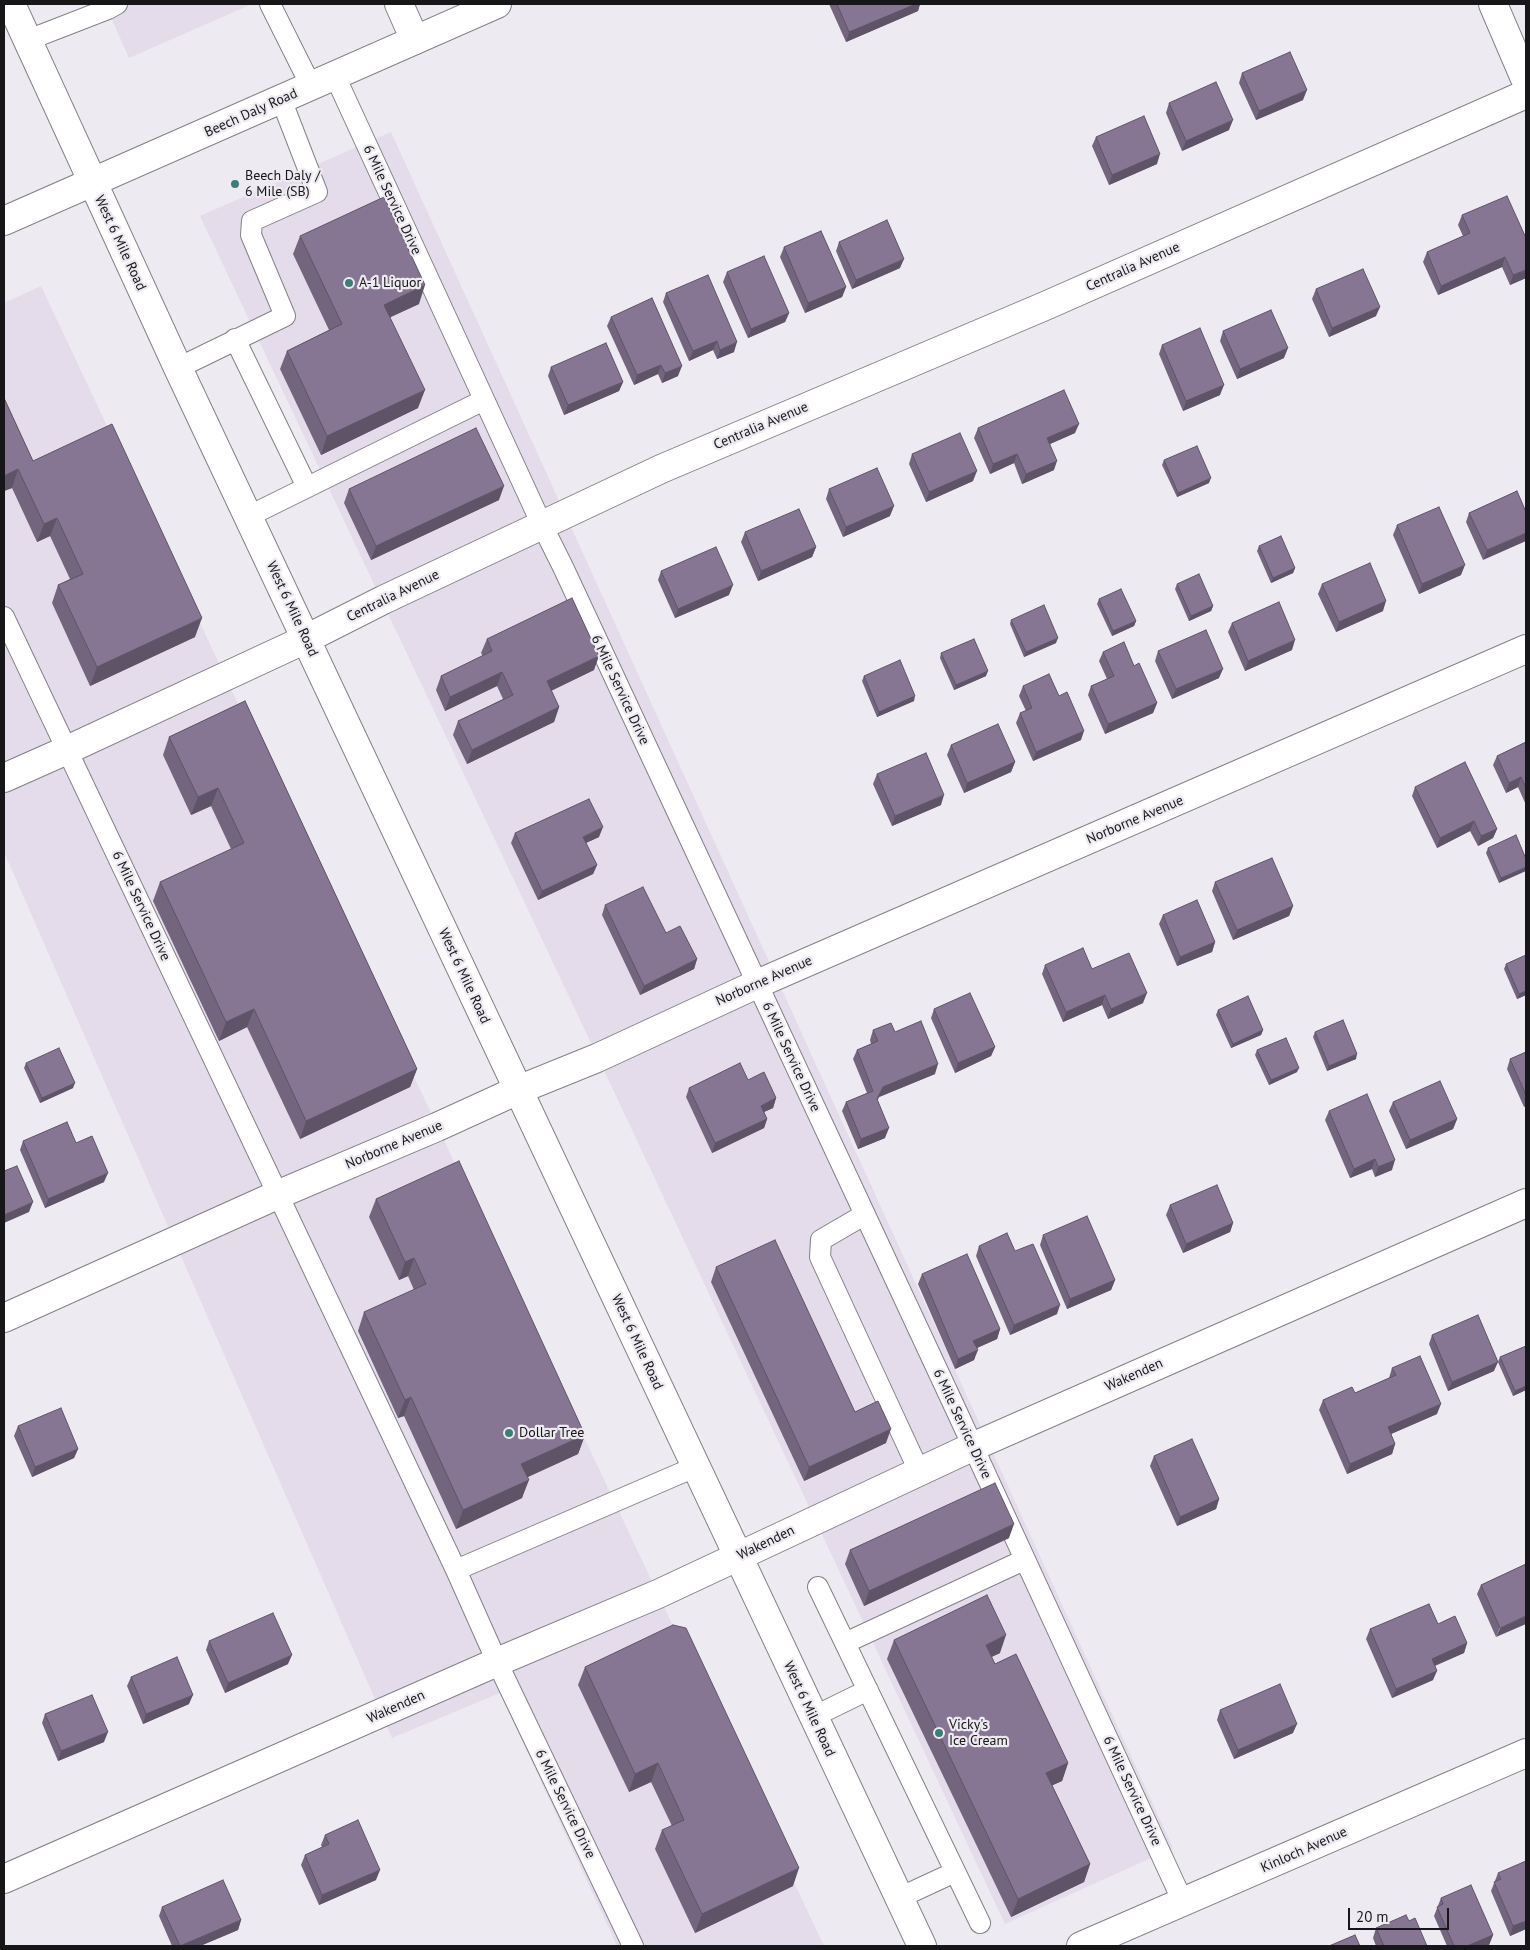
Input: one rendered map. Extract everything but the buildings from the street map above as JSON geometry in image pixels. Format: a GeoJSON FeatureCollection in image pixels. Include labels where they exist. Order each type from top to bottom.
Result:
{"type":"FeatureCollection","features":[{"type":"Feature","properties":{"kind":"street","name":"West 6 Mile Road"},"geometry":{"type":"LineString","coordinates":[[11,4],[178,368],[922,1946]]}},
{"type":"Feature","properties":{"kind":"street"},"geometry":{"type":"LineString","coordinates":[[399,4],[415,40]]}},
{"type":"Feature","properties":{"kind":"street","name":"Beech Daly Road"},"geometry":{"type":"LineString","coordinates":[[4,222],[497,4]]}},
{"type":"Feature","properties":{"kind":"street"},"geometry":{"type":"LineString","coordinates":[[1493,4],[1526,81]]}},
{"type":"Feature","properties":{"kind":"street","name":"Centralia Avenue"},"geometry":{"type":"LineString","coordinates":[[4,778],[306,639],[383,600],[661,469],[1045,306],[1526,94]]}},
{"type":"Feature","properties":{"kind":"street","name":"Norborne Avenue"},"geometry":{"type":"LineString","coordinates":[[4,1318],[277,1195],[437,1127],[518,1090],[597,1058],[757,984],[1526,649]]}},
{"type":"Feature","properties":{"kind":"street","name":"Wakenden"},"geometry":{"type":"LineString","coordinates":[[4,1879],[497,1662],[658,1594],[972,1447],[1526,1203]]}},
{"type":"Feature","properties":{"kind":"street","name":"Kinloch Avenue"},"geometry":{"type":"LineString","coordinates":[[1081,1946],[1526,1753]]}},
{"type":"Feature","properties":{"kind":"lane"},"geometry":{"type":"LineString","coordinates":[[28,40],[108,10],[117,4]]}},
{"type":"Feature","properties":{"kind":"lane","name":"6 Mile Service Drive"},"geometry":{"type":"LineString","coordinates":[[270,4],[323,81],[484,400],[1182,1902]]}},
{"type":"Feature","properties":{"kind":"lane"},"geometry":{"type":"LineString","coordinates":[[178,368],[285,316],[251,235],[252,221],[317,192],[281,99]]}},
{"type":"Feature","properties":{"kind":"lane"},"geometry":{"type":"LineString","coordinates":[[235,339],[307,487]]}},
{"type":"Feature","properties":{"kind":"lane"},"geometry":{"type":"LineString","coordinates":[[249,516],[484,400]]}},
{"type":"Feature","properties":{"kind":"lane","name":"6 Mile Service Drive"},"geometry":{"type":"LineString","coordinates":[[4,617],[633,1946]]}},
{"type":"Feature","properties":{"kind":"lane"},"geometry":{"type":"LineString","coordinates":[[864,1215],[820,1240],[820,1257],[919,1471]]}},
{"type":"Feature","properties":{"kind":"lane"},"geometry":{"type":"LineString","coordinates":[[456,1570],[695,1467]]}},
{"type":"Feature","properties":{"kind":"lane"},"geometry":{"type":"LineString","coordinates":[[845,1643],[1024,1560]]}},
{"type":"Feature","properties":{"kind":"lane"},"geometry":{"type":"LineString","coordinates":[[818,1587],[980,1922]]}},
{"type":"Feature","properties":{"kind":"lane"},"geometry":{"type":"LineString","coordinates":[[813,1717],[868,1690]]}},
{"type":"Feature","properties":{"kind":"lane"},"geometry":{"type":"LineString","coordinates":[[899,1898],[955,1872]]}},
{"type":"Feature","properties":{"kind":"shaded area"},"geometry":{"type":"Polygon","coordinates":[[[105,4],[252,4],[129,58],[105,4]]]}},
{"type":"Feature","properties":{"kind":"shaded area"},"geometry":{"type":"Polygon","coordinates":[[[391,132],[1173,1848],[1005,1924],[200,216],[391,132]]]}},
{"type":"Feature","properties":{"kind":"shaded area"},"geometry":{"type":"Polygon","coordinates":[[[41,286],[824,1946],[617,1946],[500,1693],[392,1738],[4,852],[4,303],[41,286]]]}},
{"type":"Feature","properties":{"kind":"place","name":"Beech Daly / 6 Mile (SB)"},"geometry":{"type":"Point","coordinates":[235,184]}},
{"type":"Feature","properties":{"kind":"place","name":"A-1 Liquor"},"geometry":{"type":"Point","coordinates":[349,283]}},
{"type":"Feature","properties":{"kind":"place","name":"Dollar Tree"},"geometry":{"type":"Point","coordinates":[509,1433]}},
{"type":"Feature","properties":{"kind":"place","name":"Vicky's Ice Cream"},"geometry":{"type":"Point","coordinates":[939,1733]}}]}
